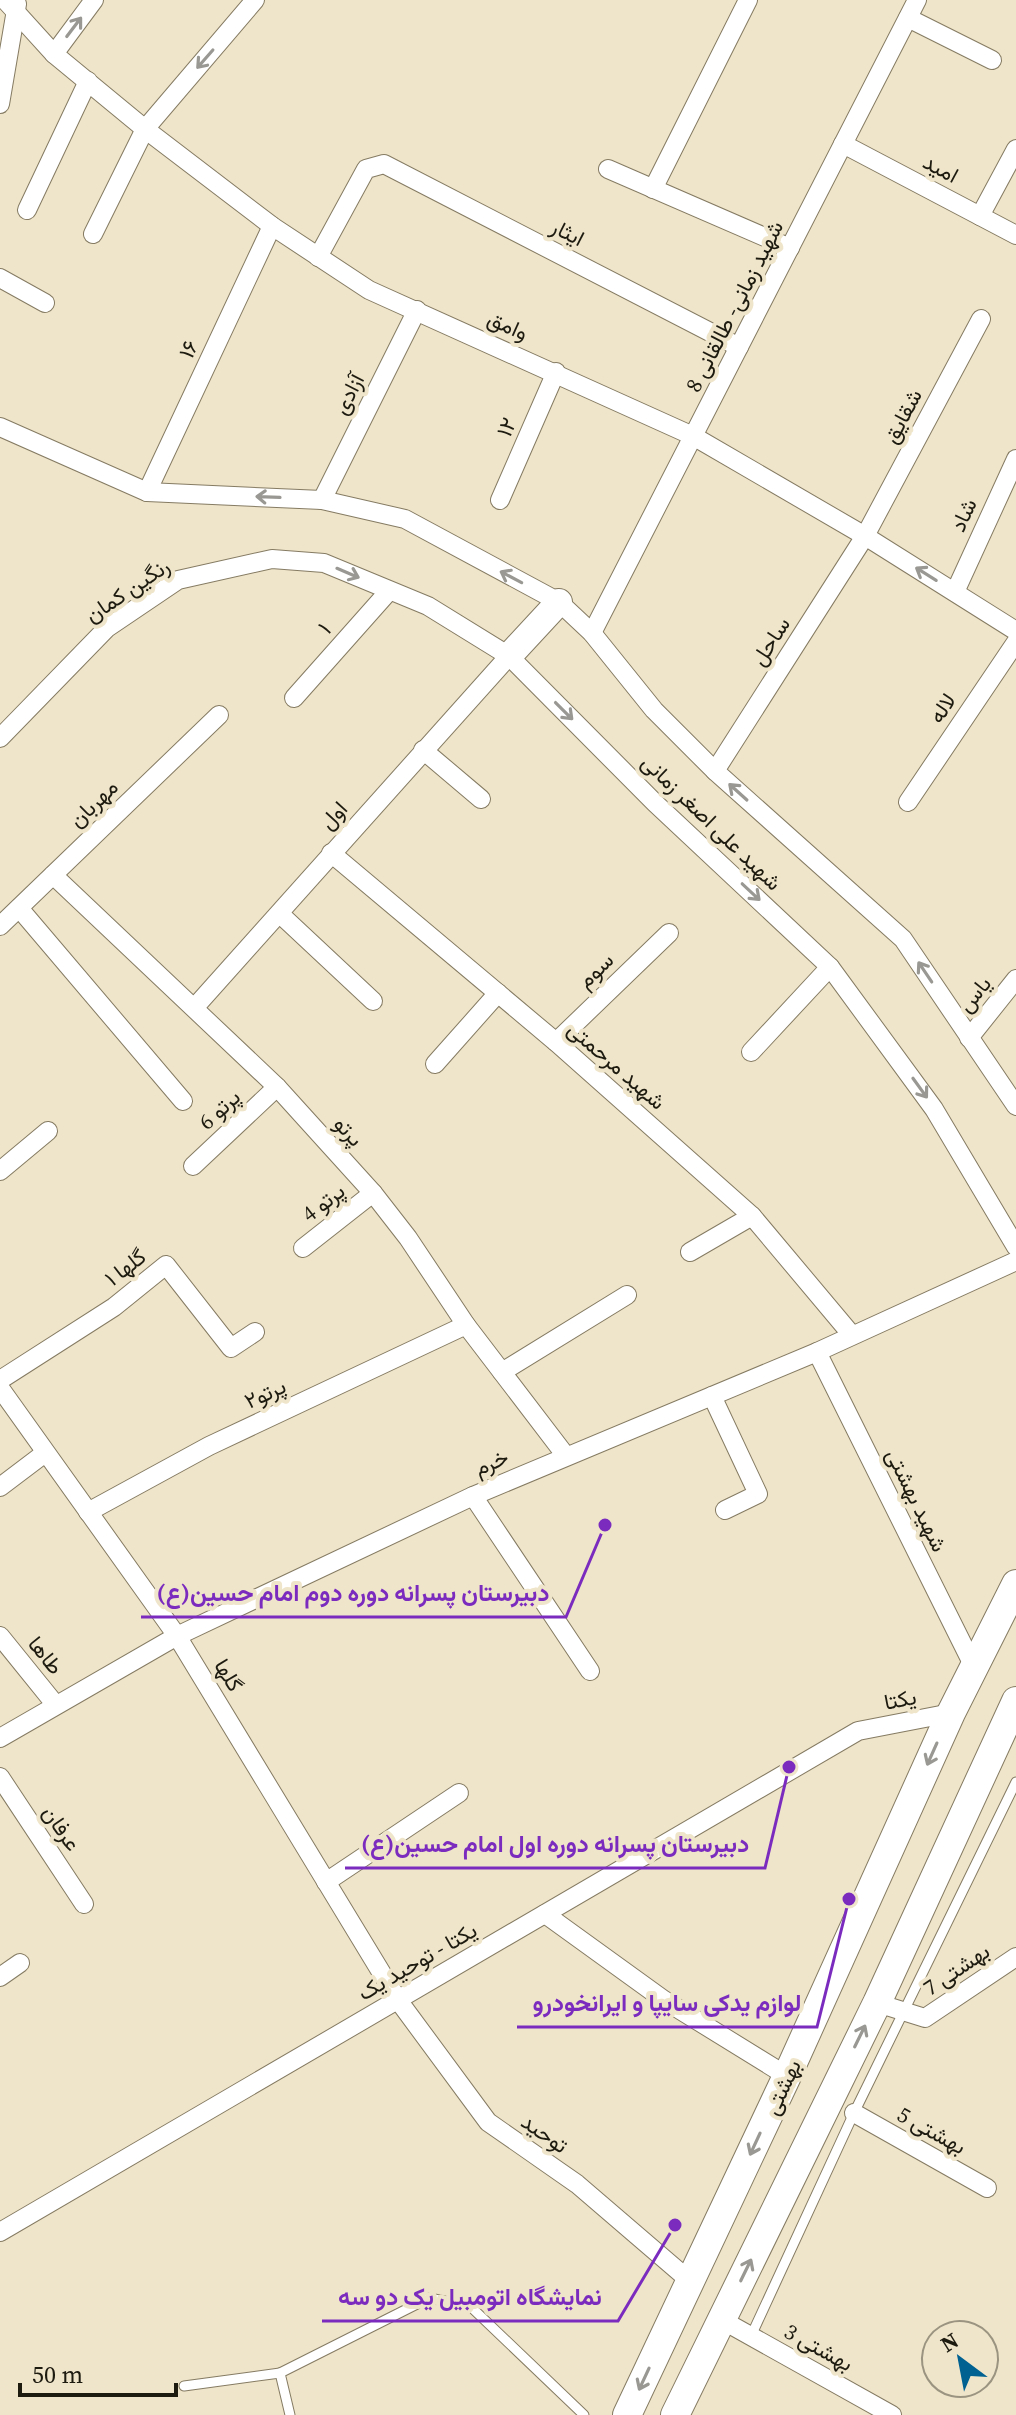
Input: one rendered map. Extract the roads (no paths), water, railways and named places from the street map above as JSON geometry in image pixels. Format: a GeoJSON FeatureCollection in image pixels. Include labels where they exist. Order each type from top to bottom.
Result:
{"type":"FeatureCollection","features":[{"type":"Feature","properties":{"kind":"main road","name":"بهشتی"},"geometry":{"type":"LineString","coordinates":[[627,2415],[787,2076],[951,1713],[1016,1584]]}},
{"type":"Feature","properties":{"kind":"main road"},"geometry":{"type":"LineString","coordinates":[[675,2415],[877,2003],[1016,1701]]}},
{"type":"Feature","properties":{"kind":"street"},"geometry":{"type":"LineString","coordinates":[[54,54],[94,0]]}},
{"type":"Feature","properties":{"kind":"street"},"geometry":{"type":"LineString","coordinates":[[93,234],[145,129],[255,0]]}},
{"type":"Feature","properties":{"kind":"street"},"geometry":{"type":"LineString","coordinates":[[653,189],[748,0]]}},
{"type":"Feature","properties":{"kind":"street","name":"شهید زمانی- طالقانی 8"},"geometry":{"type":"LineString","coordinates":[[592,633],[917,0]]}},
{"type":"Feature","properties":{"kind":"street"},"geometry":{"type":"LineString","coordinates":[[0,102],[13,4]]}},
{"type":"Feature","properties":{"kind":"street","name":"وامق"},"geometry":{"type":"LineString","coordinates":[[13,4],[54,54],[145,129],[272,226],[369,290],[693,436],[865,536],[1016,631]]}},
{"type":"Feature","properties":{"kind":"street"},"geometry":{"type":"LineString","coordinates":[[908,18],[992,60]]}},
{"type":"Feature","properties":{"kind":"street"},"geometry":{"type":"LineString","coordinates":[[27,210],[88,81]]}},
{"type":"Feature","properties":{"kind":"street","name":"امید"},"geometry":{"type":"LineString","coordinates":[[843,144],[1016,235]]}},
{"type":"Feature","properties":{"kind":"street"},"geometry":{"type":"LineString","coordinates":[[980,216],[1016,149]]}},
{"type":"Feature","properties":{"kind":"street","name":"ایثار"},"geometry":{"type":"LineString","coordinates":[[318,257],[366,169],[384,164],[739,347]]}},
{"type":"Feature","properties":{"kind":"street"},"geometry":{"type":"LineString","coordinates":[[608,169],[790,248]]}},
{"type":"Feature","properties":{"kind":"street","name":"۱۶"},"geometry":{"type":"LineString","coordinates":[[147,492],[272,226]]}},
{"type":"Feature","properties":{"kind":"street"},"geometry":{"type":"LineString","coordinates":[[0,278],[45,303]]}},
{"type":"Feature","properties":{"kind":"street","name":"آزادی"},"geometry":{"type":"LineString","coordinates":[[322,500],[417,310]]}},
{"type":"Feature","properties":{"kind":"street","name":"شقایق"},"geometry":{"type":"LineString","coordinates":[[865,536],[981,319]]}},
{"type":"Feature","properties":{"kind":"street","name":"۱۲"},"geometry":{"type":"LineString","coordinates":[[500,500],[556,372]]}},
{"type":"Feature","properties":{"kind":"street"},"geometry":{"type":"LineString","coordinates":[[0,427],[147,492],[322,500],[405,519],[559,602],[592,633],[654,710],[715,771],[903,939],[1016,1106]]}},
{"type":"Feature","properties":{"kind":"street","name":"شاد"},"geometry":{"type":"LineString","coordinates":[[955,592],[1016,459]]}},
{"type":"Feature","properties":{"kind":"street","name":"ساحل"},"geometry":{"type":"LineString","coordinates":[[715,771],[865,536]]}},
{"type":"Feature","properties":{"kind":"street","name":"شهید علی اصغر زمانی"},"geometry":{"type":"LineString","coordinates":[[272,559],[324,563],[428,606],[509,656],[655,803],[830,967],[934,1109],[1016,1247]]}},
{"type":"Feature","properties":{"kind":"street","name":"رنگین کمان"},"geometry":{"type":"LineString","coordinates":[[0,738],[107,628],[178,580],[272,559]]}},
{"type":"Feature","properties":{"kind":"street","name":"۱"},"geometry":{"type":"LineString","coordinates":[[294,698],[389,591]]}},
{"type":"Feature","properties":{"kind":"street"},"geometry":{"type":"LineString","coordinates":[[509,656],[559,602]]}},
{"type":"Feature","properties":{"kind":"street","name":"لاله"},"geometry":{"type":"LineString","coordinates":[[908,802],[1016,642]]}},
{"type":"Feature","properties":{"kind":"street","name":"اول"},"geometry":{"type":"LineString","coordinates":[[195,1007],[509,656]]}},
{"type":"Feature","properties":{"kind":"street","name":"مهربان"},"geometry":{"type":"LineString","coordinates":[[0,926],[219,715]]}},
{"type":"Feature","properties":{"kind":"street"},"geometry":{"type":"LineString","coordinates":[[423,750],[481,799]]}},
{"type":"Feature","properties":{"kind":"street","name":"شهید مرحمتی"},"geometry":{"type":"LineString","coordinates":[[331,853],[556,1042],[752,1216],[851,1334]]}},
{"type":"Feature","properties":{"kind":"street","name":"پرتو"},"geometry":{"type":"LineString","coordinates":[[53,875],[277,1087],[373,1193],[408,1238],[466,1325],[566,1456]]}},
{"type":"Feature","properties":{"kind":"street"},"geometry":{"type":"LineString","coordinates":[[19,908],[183,1101]]}},
{"type":"Feature","properties":{"kind":"street"},"geometry":{"type":"LineString","coordinates":[[280,914],[373,1001]]}},
{"type":"Feature","properties":{"kind":"street","name":"سوم"},"geometry":{"type":"LineString","coordinates":[[556,1042],[669,933]]}},
{"type":"Feature","properties":{"kind":"street"},"geometry":{"type":"LineString","coordinates":[[751,1052],[830,967]]}},
{"type":"Feature","properties":{"kind":"street","name":"یاس"},"geometry":{"type":"LineString","coordinates":[[969,1038],[1016,979]]}},
{"type":"Feature","properties":{"kind":"street"},"geometry":{"type":"LineString","coordinates":[[435,1064],[498,993]]}},
{"type":"Feature","properties":{"kind":"street","name":"پرتو 6"},"geometry":{"type":"LineString","coordinates":[[193,1166],[277,1087]]}},
{"type":"Feature","properties":{"kind":"street"},"geometry":{"type":"LineString","coordinates":[[0,1171],[48,1131]]}},
{"type":"Feature","properties":{"kind":"street","name":"پرتو 4"},"geometry":{"type":"LineString","coordinates":[[303,1248],[373,1193]]}},
{"type":"Feature","properties":{"kind":"street"},"geometry":{"type":"LineString","coordinates":[[690,1252],[752,1216]]}},
{"type":"Feature","properties":{"kind":"street","name":"خرم"},"geometry":{"type":"LineString","coordinates":[[0,1738],[177,1636],[473,1496],[817,1352],[1016,1261]]}},
{"type":"Feature","properties":{"kind":"street","name":"گلها ۱"},"geometry":{"type":"LineString","coordinates":[[0,1380],[114,1307],[166,1265],[231,1348],[255,1332]]}},
{"type":"Feature","properties":{"kind":"street"},"geometry":{"type":"LineString","coordinates":[[502,1372],[627,1295]]}},
{"type":"Feature","properties":{"kind":"street","name":"پرتو۲"},"geometry":{"type":"LineString","coordinates":[[88,1512],[209,1446],[466,1325]]}},
{"type":"Feature","properties":{"kind":"street","name":"شهید بهشتی"},"geometry":{"type":"LineString","coordinates":[[817,1352],[975,1669]]}},
{"type":"Feature","properties":{"kind":"street","name":"گلها"},"geometry":{"type":"LineString","coordinates":[[0,1388],[177,1636],[398,2000]]}},
{"type":"Feature","properties":{"kind":"street"},"geometry":{"type":"LineString","coordinates":[[712,1396],[758,1494],[725,1510]]}},
{"type":"Feature","properties":{"kind":"street"},"geometry":{"type":"LineString","coordinates":[[0,1487],[45,1453]]}},
{"type":"Feature","properties":{"kind":"street"},"geometry":{"type":"LineString","coordinates":[[473,1496],[590,1671]]}},
{"type":"Feature","properties":{"kind":"street","name":"طاها"},"geometry":{"type":"LineString","coordinates":[[0,1636],[55,1704]]}},
{"type":"Feature","properties":{"kind":"street","name":"یکتا"},"geometry":{"type":"LineString","coordinates":[[858,1731],[951,1713]]}},
{"type":"Feature","properties":{"kind":"street","name":"یکتا - توحید یک"},"geometry":{"type":"LineString","coordinates":[[0,2232],[858,1731]]}},
{"type":"Feature","properties":{"kind":"street","name":"عرفان"},"geometry":{"type":"LineString","coordinates":[[0,1777],[84,1904]]}},
{"type":"Feature","properties":{"kind":"street"},"geometry":{"type":"LineString","coordinates":[[326,1882],[459,1793]]}},
{"type":"Feature","properties":{"kind":"street"},"geometry":{"type":"LineString","coordinates":[[545,1914],[664,2000],[787,2076]]}},
{"type":"Feature","properties":{"kind":"street","name":"بهشتی 7"},"geometry":{"type":"LineString","coordinates":[[877,2003],[925,2018],[1016,1957]]}},
{"type":"Feature","properties":{"kind":"street"},"geometry":{"type":"LineString","coordinates":[[0,1977],[20,1963]]}},
{"type":"Feature","properties":{"kind":"street","name":"توحید"},"geometry":{"type":"LineString","coordinates":[[398,2000],[488,2122],[577,2184],[690,2281]]}},
{"type":"Feature","properties":{"kind":"street","name":"بهشتی 5"},"geometry":{"type":"LineString","coordinates":[[854,2113],[987,2188]]}},
{"type":"Feature","properties":{"kind":"street","name":"بهشتی 3"},"geometry":{"type":"LineString","coordinates":[[722,2320],[892,2415]]}},
{"type":"Feature","properties":{"kind":"lane"},"geometry":{"type":"LineString","coordinates":[[751,2336],[854,2113],[1016,1782]]}},
{"type":"Feature","properties":{"kind":"lane"},"geometry":{"type":"LineString","coordinates":[[184,2386],[280,2373],[429,2298],[470,2306],[584,2415]]}},
{"type":"Feature","properties":{"kind":"lane"},"geometry":{"type":"LineString","coordinates":[[280,2373],[290,2415]]}},
{"type":"Feature","properties":{"kind":"place","name":"دبیرستان پسرانه دوره دوم امام حسین(ع)"},"geometry":{"type":"Point","coordinates":[605,1525]}},
{"type":"Feature","properties":{"kind":"place","name":"دبیرستان پسرانه دوره اول امام حسین(ع)"},"geometry":{"type":"Point","coordinates":[789,1767]}},
{"type":"Feature","properties":{"kind":"place","name":"لوازم یدکی سایپا و ایرانخودرو"},"geometry":{"type":"Point","coordinates":[849,1899]}},
{"type":"Feature","properties":{"kind":"place","name":"نمایشگاه اتومبیل یک دو سه"},"geometry":{"type":"Point","coordinates":[675,2225]}}]}
